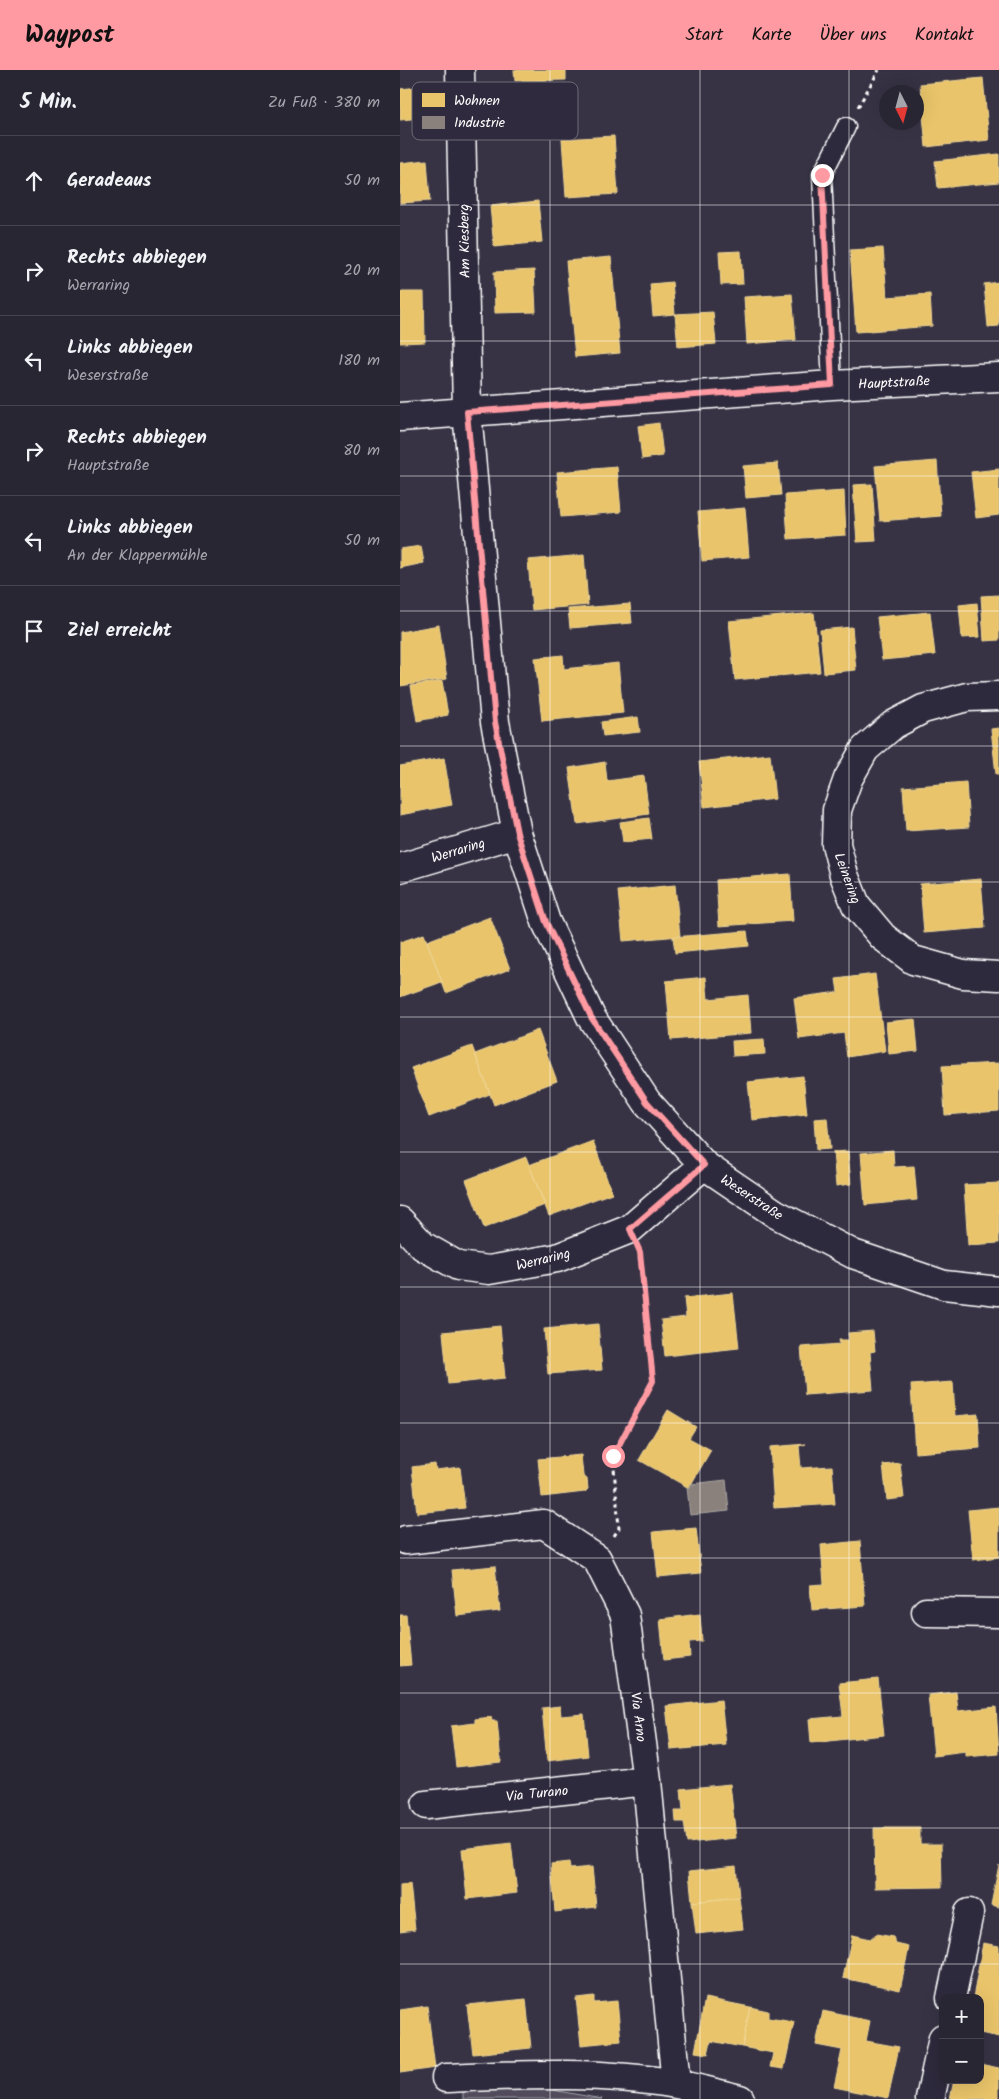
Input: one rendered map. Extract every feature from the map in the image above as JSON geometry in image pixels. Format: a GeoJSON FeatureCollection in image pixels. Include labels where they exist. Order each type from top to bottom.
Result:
{"type":"FeatureCollection","features":[{"type":"Feature","properties":{"kind":"street","name":"Am Kiesberg"},"geometry":{"type":"LineString","coordinates":[[461,140],[467,412]]}},
{"type":"Feature","properties":{"kind":"street","name":"Hauptstraße"},"geometry":{"type":"LineString","coordinates":[[400,416],[832,385],[999,377]]}},
{"type":"Feature","properties":{"kind":"street","name":"Weserstraße"},"geometry":{"type":"LineString","coordinates":[[467,412],[495,722],[517,833],[546,922],[591,1017],[647,1102],[704,1165],[776,1214],[853,1254],[944,1285],[999,1291]]}},
{"type":"Feature","properties":{"kind":"street","name":"Leinering"},"geometry":{"type":"LineString","coordinates":[[999,696],[967,697],[923,709],[893,725],[865,749],[848,779],[837,810],[836,844],[844,875],[856,905],[883,938],[913,960],[963,974],[999,976]]}},
{"type":"Feature","properties":{"kind":"street","name":"Werraring"},"geometry":{"type":"LineString","coordinates":[[400,868],[517,833]]}},
{"type":"Feature","properties":{"kind":"street","name":"Werraring"},"geometry":{"type":"LineString","coordinates":[[400,1221],[423,1246],[458,1266],[489,1270],[557,1258],[630,1229],[704,1165]]}},
{"type":"Feature","properties":{"kind":"street"},"geometry":{"type":"LineString","coordinates":[[406,1540],[544,1524],[597,1558]]}},
{"type":"Feature","properties":{"kind":"street","name":"Via Arno"},"geometry":{"type":"LineString","coordinates":[[597,1558],[625,1615],[647,1782],[676,2084]]}},
{"type":"Feature","properties":{"kind":"street"},"geometry":{"type":"LineString","coordinates":[[926,1612],[999,1612]]}},
{"type":"Feature","properties":{"kind":"street","name":"Via Turano"},"geometry":{"type":"LineString","coordinates":[[426,1805],[647,1782]]}},
{"type":"Feature","properties":{"kind":"street"},"geometry":{"type":"LineString","coordinates":[[952,1994],[969,1913]]}},
{"type":"Feature","properties":{"kind":"street"},"geometry":{"type":"LineString","coordinates":[[930,2099],[943,2039]]}},
{"type":"Feature","properties":{"kind":"street"},"geometry":{"type":"LineString","coordinates":[[446,2078],[550,2074],[676,2084],[740,2099]]}},
{"type":"Feature","properties":{"kind":"lane"},"geometry":{"type":"LineString","coordinates":[[832,385],[822,175],[846,127]]}},
{"type":"Feature","properties":{"kind":"path"},"geometry":{"type":"LineString","coordinates":[[846,127],[879,70]]}},
{"type":"Feature","properties":{"kind":"path"},"geometry":{"type":"LineString","coordinates":[[597,1558],[619,1528],[613,1456],[653,1381],[640,1252],[630,1229]]}},
{"type":"Feature","properties":{"kind":"green space"},"geometry":{"type":"Polygon","coordinates":[[[547,2089],[602,2099],[463,2099],[463,2090],[547,2089]]]}},
{"type":"Feature","properties":{"kind":"building: Wohnen"},"geometry":{"type":"Polygon","coordinates":[[[514,70],[566,70],[566,80],[515,81],[514,70]]]}},
{"type":"Feature","properties":{"kind":"building: Wohnen"},"geometry":{"type":"Polygon","coordinates":[[[983,78],[989,140],[926,147],[924,85],[920,84],[983,78]]]}},
{"type":"Feature","properties":{"kind":"building: Wohnen"},"geometry":{"type":"Polygon","coordinates":[[[412,88],[412,119],[400,120],[400,89],[412,88]]]}},
{"type":"Feature","properties":{"kind":"building: Wohnen"},"geometry":{"type":"Polygon","coordinates":[[[614,136],[618,194],[566,197],[562,140],[578,140],[578,138],[614,136]]]}},
{"type":"Feature","properties":{"kind":"building: Wohnen"},"geometry":{"type":"Polygon","coordinates":[[[999,154],[999,182],[938,188],[935,161],[999,154]]]}},
{"type":"Feature","properties":{"kind":"building: Wohnen"},"geometry":{"type":"Polygon","coordinates":[[[427,160],[430,201],[400,203],[400,163],[427,160]]]}},
{"type":"Feature","properties":{"kind":"building: Wohnen"},"geometry":{"type":"Polygon","coordinates":[[[538,201],[542,242],[494,247],[490,206],[538,201]]]}},
{"type":"Feature","properties":{"kind":"building: Wohnen"},"geometry":{"type":"Polygon","coordinates":[[[883,248],[887,297],[930,294],[932,326],[856,332],[850,250],[883,248]]]}},
{"type":"Feature","properties":{"kind":"building: Wohnen"},"geometry":{"type":"Polygon","coordinates":[[[741,251],[743,284],[721,285],[719,252],[741,251]]]}},
{"type":"Feature","properties":{"kind":"building: Wohnen"},"geometry":{"type":"Polygon","coordinates":[[[611,257],[620,353],[575,357],[566,261],[611,257]]]}},
{"type":"Feature","properties":{"kind":"building: Wohnen"},"geometry":{"type":"Polygon","coordinates":[[[534,270],[536,312],[495,313],[494,272],[534,270]]]}},
{"type":"Feature","properties":{"kind":"building: Wohnen"},"geometry":{"type":"Polygon","coordinates":[[[672,282],[675,314],[653,316],[650,284],[672,282]]]}},
{"type":"Feature","properties":{"kind":"building: Wohnen"},"geometry":{"type":"Polygon","coordinates":[[[999,282],[999,326],[988,327],[984,284],[999,282]]]}},
{"type":"Feature","properties":{"kind":"building: Wohnen"},"geometry":{"type":"Polygon","coordinates":[[[400,292],[424,292],[425,342],[400,343],[400,292]]]}},
{"type":"Feature","properties":{"kind":"building: Wohnen"},"geometry":{"type":"Polygon","coordinates":[[[792,294],[796,340],[747,344],[744,297],[792,294]]]}},
{"type":"Feature","properties":{"kind":"building: Wohnen"},"geometry":{"type":"Polygon","coordinates":[[[713,312],[716,344],[678,347],[675,314],[713,312]]]}},
{"type":"Feature","properties":{"kind":"building: Wohnen"},"geometry":{"type":"Polygon","coordinates":[[[659,423],[663,456],[642,459],[638,426],[659,423]]]}},
{"type":"Feature","properties":{"kind":"building: Wohnen"},"geometry":{"type":"Polygon","coordinates":[[[937,461],[941,516],[880,521],[875,466],[937,461]]]}},
{"type":"Feature","properties":{"kind":"building: Wohnen"},"geometry":{"type":"Polygon","coordinates":[[[778,463],[781,495],[746,498],[743,466],[778,463]]]}},
{"type":"Feature","properties":{"kind":"building: Wohnen"},"geometry":{"type":"Polygon","coordinates":[[[617,467],[621,512],[561,517],[557,472],[617,467]]]}},
{"type":"Feature","properties":{"kind":"building: Wohnen"},"geometry":{"type":"Polygon","coordinates":[[[999,469],[999,515],[976,518],[971,472],[999,469]]]}},
{"type":"Feature","properties":{"kind":"building: Wohnen"},"geometry":{"type":"Polygon","coordinates":[[[872,484],[876,541],[857,542],[853,485],[872,484]]]}},
{"type":"Feature","properties":{"kind":"building: Wohnen"},"geometry":{"type":"Polygon","coordinates":[[[844,491],[846,535],[788,539],[785,495],[844,491]]]}},
{"type":"Feature","properties":{"kind":"building: Wohnen"},"geometry":{"type":"Polygon","coordinates":[[[745,508],[749,557],[702,561],[698,512],[745,508]]]}},
{"type":"Feature","properties":{"kind":"building: Wohnen"},"geometry":{"type":"Polygon","coordinates":[[[421,546],[424,563],[400,568],[400,549],[421,546]]]}},
{"type":"Feature","properties":{"kind":"building: Wohnen"},"geometry":{"type":"Polygon","coordinates":[[[584,555],[588,605],[532,610],[528,560],[584,555]]]}},
{"type":"Feature","properties":{"kind":"building: Wohnen"},"geometry":{"type":"Polygon","coordinates":[[[999,595],[999,640],[984,641],[981,596],[999,595]]]}},
{"type":"Feature","properties":{"kind":"building: Wohnen"},"geometry":{"type":"Polygon","coordinates":[[[977,603],[980,637],[962,638],[959,605],[977,603]]]}},
{"type":"Feature","properties":{"kind":"building: Wohnen"},"geometry":{"type":"Polygon","coordinates":[[[630,604],[632,623],[570,628],[568,609],[630,604]]]}},
{"type":"Feature","properties":{"kind":"building: Wohnen"},"geometry":{"type":"Polygon","coordinates":[[[930,612],[935,655],[882,660],[877,617],[930,612]]]}},
{"type":"Feature","properties":{"kind":"building: Wohnen"},"geometry":{"type":"Polygon","coordinates":[[[814,613],[820,672],[735,680],[729,621],[814,613]]]}},
{"type":"Feature","properties":{"kind":"building: Wohnen"},"geometry":{"type":"Polygon","coordinates":[[[439,625],[447,679],[400,686],[400,632],[439,625]]]}},
{"type":"Feature","properties":{"kind":"building: Wohnen"},"geometry":{"type":"Polygon","coordinates":[[[852,627],[856,670],[824,673],[820,630],[852,627]]]}},
{"type":"Feature","properties":{"kind":"building: Wohnen"},"geometry":{"type":"Polygon","coordinates":[[[563,655],[564,669],[618,663],[623,713],[542,721],[535,658],[563,655]]]}},
{"type":"Feature","properties":{"kind":"building: Wohnen"},"geometry":{"type":"Polygon","coordinates":[[[442,681],[448,715],[417,721],[411,686],[442,681]]]}},
{"type":"Feature","properties":{"kind":"building: Wohnen"},"geometry":{"type":"Polygon","coordinates":[[[638,717],[640,732],[603,736],[601,722],[638,717]]]}},
{"type":"Feature","properties":{"kind":"building: Wohnen"},"geometry":{"type":"Polygon","coordinates":[[[999,728],[999,774],[996,774],[991,729],[999,728]]]}},
{"type":"Feature","properties":{"kind":"building: Wohnen"},"geometry":{"type":"Polygon","coordinates":[[[770,754],[775,799],[704,807],[699,762],[770,754]]]}},
{"type":"Feature","properties":{"kind":"building: Wohnen"},"geometry":{"type":"Polygon","coordinates":[[[444,758],[452,805],[400,815],[400,766],[444,758]]]}},
{"type":"Feature","properties":{"kind":"building: Wohnen"},"geometry":{"type":"Polygon","coordinates":[[[605,762],[607,781],[644,776],[649,814],[577,824],[569,768],[605,762]]]}},
{"type":"Feature","properties":{"kind":"building: Wohnen"},"geometry":{"type":"Polygon","coordinates":[[[966,782],[969,827],[906,831],[903,787],[966,782]]]}},
{"type":"Feature","properties":{"kind":"building: Wohnen"},"geometry":{"type":"Polygon","coordinates":[[[649,818],[652,839],[623,842],[620,822],[649,818]]]}},
{"type":"Feature","properties":{"kind":"building: Wohnen"},"geometry":{"type":"Polygon","coordinates":[[[790,874],[793,921],[719,926],[716,880],[790,874]]]}},
{"type":"Feature","properties":{"kind":"building: Wohnen"},"geometry":{"type":"Polygon","coordinates":[[[981,879],[985,928],[924,933],[920,884],[981,879]]]}},
{"type":"Feature","properties":{"kind":"building: Wohnen"},"geometry":{"type":"Polygon","coordinates":[[[675,885],[680,936],[623,941],[618,891],[675,885]]]}},
{"type":"Feature","properties":{"kind":"building: Wohnen"},"geometry":{"type":"Polygon","coordinates":[[[490,917],[510,969],[446,993],[427,941],[490,917]]]}},
{"type":"Feature","properties":{"kind":"building: Wohnen"},"geometry":{"type":"Polygon","coordinates":[[[747,931],[749,946],[675,953],[673,937],[747,931]]]}},
{"type":"Feature","properties":{"kind":"building: Wohnen"},"geometry":{"type":"Polygon","coordinates":[[[424,934],[442,982],[400,997],[400,942],[424,934]]]}},
{"type":"Feature","properties":{"kind":"building: Wohnen"},"geometry":{"type":"Polygon","coordinates":[[[875,974],[885,1051],[847,1057],[844,1033],[799,1039],[794,998],[838,992],[836,979],[875,974]]]}},
{"type":"Feature","properties":{"kind":"building: Wohnen"},"geometry":{"type":"Polygon","coordinates":[[[706,977],[708,999],[748,995],[751,1033],[671,1040],[666,981],[706,977]]]}},
{"type":"Feature","properties":{"kind":"building: Wohnen"},"geometry":{"type":"Polygon","coordinates":[[[915,1019],[918,1051],[889,1054],[886,1022],[915,1019]]]}},
{"type":"Feature","properties":{"kind":"building: Wohnen"},"geometry":{"type":"Polygon","coordinates":[[[538,1030],[557,1081],[494,1105],[475,1054],[538,1030]]]}},
{"type":"Feature","properties":{"kind":"building: Wohnen"},"geometry":{"type":"Polygon","coordinates":[[[764,1039],[765,1054],[733,1056],[732,1041],[764,1039]]]}},
{"type":"Feature","properties":{"kind":"building: Wohnen"},"geometry":{"type":"Polygon","coordinates":[[[472,1046],[490,1094],[429,1117],[411,1068],[472,1046]]]}},
{"type":"Feature","properties":{"kind":"building: Wohnen"},"geometry":{"type":"Polygon","coordinates":[[[999,1063],[999,1111],[945,1115],[942,1066],[999,1063]]]}},
{"type":"Feature","properties":{"kind":"building: Wohnen"},"geometry":{"type":"Polygon","coordinates":[[[803,1076],[807,1114],[752,1120],[748,1082],[803,1076]]]}},
{"type":"Feature","properties":{"kind":"building: Wohnen"},"geometry":{"type":"Polygon","coordinates":[[[827,1118],[830,1149],[816,1150],[814,1119],[827,1118]]]}},
{"type":"Feature","properties":{"kind":"building: Wohnen"},"geometry":{"type":"Polygon","coordinates":[[[593,1141],[612,1193],[549,1216],[529,1165],[593,1141]]]}},
{"type":"Feature","properties":{"kind":"building: Wohnen"},"geometry":{"type":"Polygon","coordinates":[[[893,1150],[894,1167],[914,1166],[917,1200],[865,1205],[861,1153],[893,1150]]]}},
{"type":"Feature","properties":{"kind":"building: Wohnen"},"geometry":{"type":"Polygon","coordinates":[[[848,1151],[851,1184],[836,1186],[833,1152],[848,1151]]]}},
{"type":"Feature","properties":{"kind":"building: Wohnen"},"geometry":{"type":"Polygon","coordinates":[[[526,1157],[545,1205],[484,1228],[466,1180],[526,1157]]]}},
{"type":"Feature","properties":{"kind":"building: Wohnen"},"geometry":{"type":"Polygon","coordinates":[[[999,1183],[999,1243],[968,1245],[964,1185],[999,1183]]]}},
{"type":"Feature","properties":{"kind":"building: Wohnen"},"geometry":{"type":"Polygon","coordinates":[[[733,1293],[739,1348],[665,1356],[661,1320],[686,1317],[684,1298],[733,1293]]]}},
{"type":"Feature","properties":{"kind":"building: Wohnen"},"geometry":{"type":"Polygon","coordinates":[[[598,1324],[602,1370],[548,1374],[544,1329],[598,1324]]]}},
{"type":"Feature","properties":{"kind":"building: Wohnen"},"geometry":{"type":"Polygon","coordinates":[[[500,1326],[505,1378],[448,1384],[443,1332],[500,1326]]]}},
{"type":"Feature","properties":{"kind":"building: Wohnen"},"geometry":{"type":"Polygon","coordinates":[[[873,1331],[875,1351],[870,1352],[873,1390],[805,1395],[801,1347],[840,1344],[839,1340],[849,1340],[848,1333],[873,1331]]]}},
{"type":"Feature","properties":{"kind":"building: Wohnen"},"geometry":{"type":"Polygon","coordinates":[[[953,1382],[955,1416],[978,1414],[980,1448],[915,1453],[911,1385],[953,1382]]]}},
{"type":"Feature","properties":{"kind":"building: Wohnen"},"geometry":{"type":"Polygon","coordinates":[[[668,1410],[696,1427],[689,1438],[711,1450],[689,1488],[639,1460],[668,1410]]]}},
{"type":"Feature","properties":{"kind":"building: Wohnen"},"geometry":{"type":"Polygon","coordinates":[[[806,1444],[799,1446],[801,1468],[832,1466],[835,1504],[774,1508],[770,1447],[806,1444]]]}},
{"type":"Feature","properties":{"kind":"building: Wohnen"},"geometry":{"type":"Polygon","coordinates":[[[581,1455],[583,1476],[587,1479],[588,1489],[585,1492],[542,1497],[538,1459],[581,1455]]]}},
{"type":"Feature","properties":{"kind":"building: Wohnen"},"geometry":{"type":"Polygon","coordinates":[[[900,1463],[904,1498],[887,1500],[883,1465],[900,1463]]]}},
{"type":"Feature","properties":{"kind":"building: Wohnen"},"geometry":{"type":"Polygon","coordinates":[[[435,1464],[436,1470],[460,1467],[465,1508],[417,1513],[412,1467],[435,1464]]]}},
{"type":"Feature","properties":{"kind":"building: Wohnen"},"geometry":{"type":"Polygon","coordinates":[[[999,1507],[999,1557],[973,1560],[968,1510],[999,1507]]]}},
{"type":"Feature","properties":{"kind":"building: Wohnen"},"geometry":{"type":"Polygon","coordinates":[[[696,1528],[701,1573],[658,1577],[653,1532],[696,1528]]]}},
{"type":"Feature","properties":{"kind":"building: Wohnen"},"geometry":{"type":"Polygon","coordinates":[[[860,1541],[865,1606],[812,1610],[810,1585],[824,1584],[821,1545],[860,1541]]]}},
{"type":"Feature","properties":{"kind":"building: Wohnen"},"geometry":{"type":"Polygon","coordinates":[[[495,1566],[500,1611],[457,1616],[452,1570],[495,1566]]]}},
{"type":"Feature","properties":{"kind":"building: Wohnen"},"geometry":{"type":"Polygon","coordinates":[[[700,1614],[702,1641],[689,1642],[690,1657],[664,1660],[660,1619],[700,1614]]]}},
{"type":"Feature","properties":{"kind":"building: Wohnen"},"geometry":{"type":"Polygon","coordinates":[[[400,1615],[406,1615],[411,1665],[400,1666],[400,1615]]]}},
{"type":"Feature","properties":{"kind":"building: Wohnen"},"geometry":{"type":"Polygon","coordinates":[[[878,1679],[884,1735],[811,1743],[809,1719],[843,1716],[839,1683],[878,1679]]]}},
{"type":"Feature","properties":{"kind":"building: Wohnen"},"geometry":{"type":"Polygon","coordinates":[[[956,1692],[958,1711],[996,1707],[999,1754],[966,1757],[966,1752],[934,1756],[928,1695],[956,1692]]]}},
{"type":"Feature","properties":{"kind":"building: Wohnen"},"geometry":{"type":"Polygon","coordinates":[[[721,1700],[726,1745],[671,1750],[666,1706],[721,1700]]]}},
{"type":"Feature","properties":{"kind":"building: Wohnen"},"geometry":{"type":"Polygon","coordinates":[[[560,1706],[561,1716],[584,1714],[588,1756],[547,1761],[542,1708],[560,1706]]]}},
{"type":"Feature","properties":{"kind":"building: Wohnen"},"geometry":{"type":"Polygon","coordinates":[[[491,1717],[492,1721],[497,1721],[501,1762],[456,1767],[451,1726],[475,1723],[475,1719],[491,1717]]]}},
{"type":"Feature","properties":{"kind":"building: Wohnen"},"geometry":{"type":"Polygon","coordinates":[[[730,1784],[736,1838],[687,1843],[684,1822],[676,1822],[675,1811],[683,1811],[681,1789],[730,1784]]]}},
{"type":"Feature","properties":{"kind":"building: Wohnen"},"geometry":{"type":"Polygon","coordinates":[[[874,1828],[920,1828],[920,1844],[941,1844],[942,1887],[875,1888],[874,1828]]]}},
{"type":"Feature","properties":{"kind":"building: Wohnen"},"geometry":{"type":"Polygon","coordinates":[[[511,1843],[517,1893],[467,1899],[462,1849],[511,1843]]]}},
{"type":"Feature","properties":{"kind":"building: Wohnen"},"geometry":{"type":"Polygon","coordinates":[[[569,1862],[570,1869],[592,1867],[596,1907],[555,1912],[551,1864],[569,1862]]]}},
{"type":"Feature","properties":{"kind":"building: Wohnen"},"geometry":{"type":"Polygon","coordinates":[[[999,1865],[999,1907],[991,1905],[999,1865]]]}},
{"type":"Feature","properties":{"kind":"building: Wohnen"},"geometry":{"type":"Polygon","coordinates":[[[736,1866],[739,1897],[692,1902],[689,1871],[736,1866]]]}},
{"type":"Feature","properties":{"kind":"building: Wohnen"},"geometry":{"type":"Polygon","coordinates":[[[410,1884],[415,1929],[400,1931],[400,1885],[410,1884]]]}},
{"type":"Feature","properties":{"kind":"building: Wohnen"},"geometry":{"type":"Polygon","coordinates":[[[739,1897],[743,1929],[696,1934],[692,1902],[739,1897]]]}},
{"type":"Feature","properties":{"kind":"building: Wohnen"},"geometry":{"type":"Polygon","coordinates":[[[876,1934],[893,1937],[896,1944],[909,1947],[900,1990],[843,1978],[852,1935],[870,1939],[876,1934]]]}},
{"type":"Feature","properties":{"kind":"building: Wohnen"},"geometry":{"type":"Polygon","coordinates":[[[983,1943],[999,1946],[999,2037],[984,2034],[984,1994],[974,1994],[983,1943]]]}},
{"type":"Feature","properties":{"kind":"building: Wohnen"},"geometry":{"type":"Polygon","coordinates":[[[594,1996],[594,2003],[617,2001],[621,2041],[581,2045],[576,1998],[594,1996]]]}},
{"type":"Feature","properties":{"kind":"building: Wohnen"},"geometry":{"type":"Polygon","coordinates":[[[705,1998],[750,2007],[742,2047],[711,2041],[708,2054],[695,2052],[705,1998]]]}},
{"type":"Feature","properties":{"kind":"building: Wohnen"},"geometry":{"type":"Polygon","coordinates":[[[526,1999],[531,2048],[473,2054],[467,2005],[526,1999]]]}},
{"type":"Feature","properties":{"kind":"building: Wohnen"},"geometry":{"type":"Polygon","coordinates":[[[427,2006],[435,2068],[400,2073],[400,2010],[427,2006]]]}},
{"type":"Feature","properties":{"kind":"building: Wohnen"},"geometry":{"type":"Polygon","coordinates":[[[750,2007],[768,2011],[768,2018],[794,2022],[784,2069],[770,2067],[773,2053],[742,2047],[750,2007]]]}},
{"type":"Feature","properties":{"kind":"building: Wohnen"},"geometry":{"type":"Polygon","coordinates":[[[823,2011],[870,2021],[866,2041],[899,2047],[888,2098],[834,2087],[842,2050],[816,2045],[823,2011]]]}},
{"type":"Feature","properties":{"kind":"building: Wohnen"},"geometry":{"type":"Polygon","coordinates":[[[984,2065],[999,2068],[999,2099],[950,2099],[953,2084],[984,2084],[984,2065]]]}},
{"type":"Feature","properties":{"kind":"building: Industrie"},"geometry":{"type":"Polygon","coordinates":[[[726,1480],[729,1511],[690,1515],[687,1487],[689,1488],[691,1484],[726,1480]]]}},
{"type":"Feature","properties":{"kind":"route"},"geometry":{"type":"LineString","coordinates":[[613,1456],[653,1381],[640,1252],[630,1229],[704,1165],[647,1102],[591,1017],[546,922],[517,833],[495,722],[467,412],[832,385],[822,175]]}}]}
